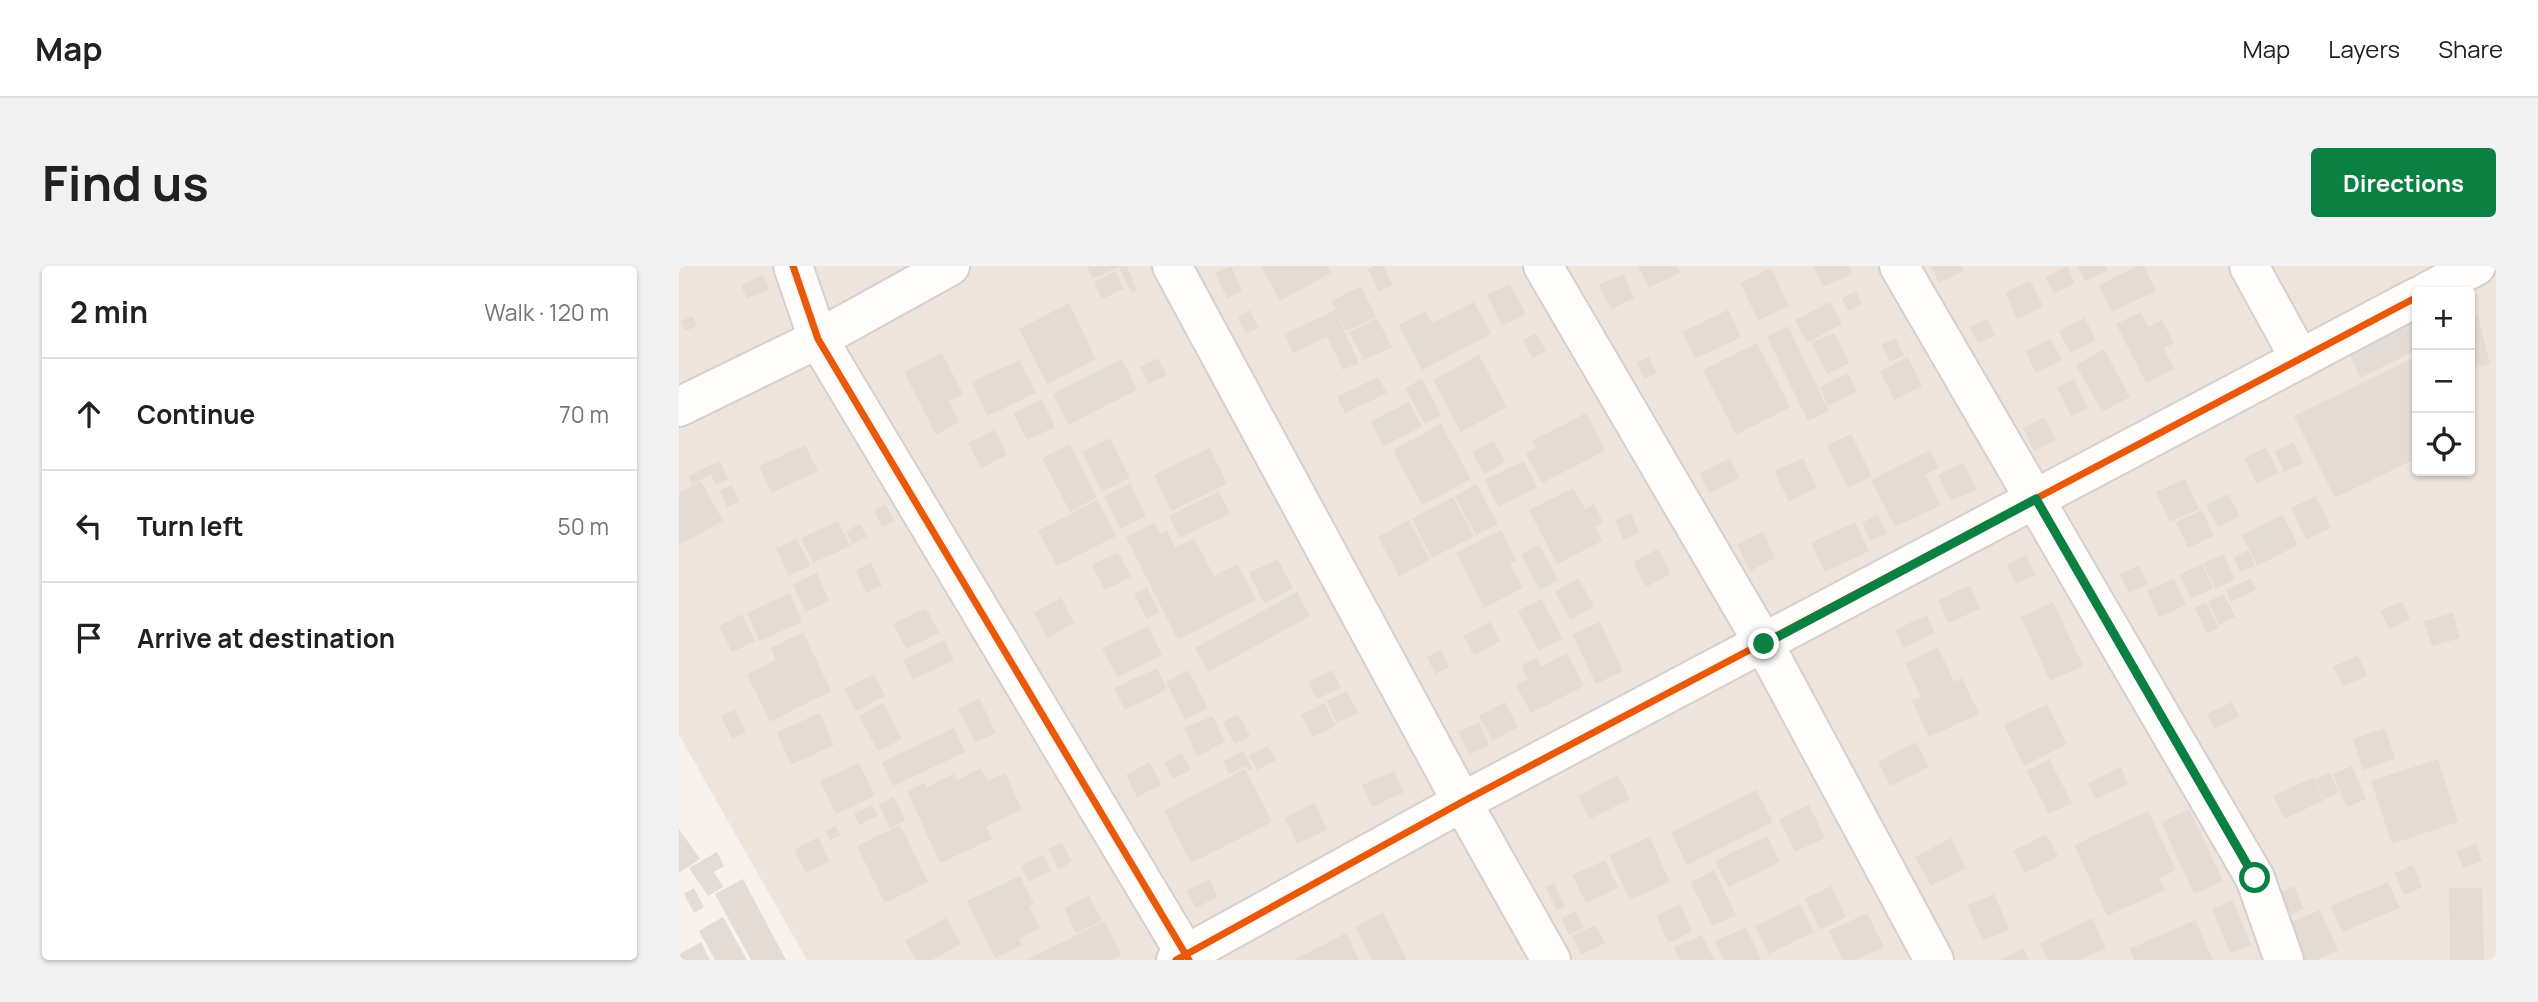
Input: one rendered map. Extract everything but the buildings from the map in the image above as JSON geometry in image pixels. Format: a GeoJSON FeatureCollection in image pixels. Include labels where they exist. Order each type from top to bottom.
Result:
{"type":"FeatureCollection","features":[{"type":"Feature","properties":{"kind":"street"},"geometry":{"type":"LineString","coordinates":[[793,266],[818,339],[1183,958],[1462,802],[2412,300]]}},
{"type":"Feature","properties":{"kind":"street"},"geometry":{"type":"LineString","coordinates":[[679,407],[818,339],[950,266]]}},
{"type":"Feature","properties":{"kind":"street"},"geometry":{"type":"LineString","coordinates":[[1172,266],[1462,802],[1551,960]]}},
{"type":"Feature","properties":{"kind":"street"},"geometry":{"type":"LineString","coordinates":[[1543,266],[1764,644],[1934,960]]}},
{"type":"Feature","properties":{"kind":"street"},"geometry":{"type":"LineString","coordinates":[[1899,266],[2255,878],[2284,960]]}},
{"type":"Feature","properties":{"kind":"street"},"geometry":{"type":"LineString","coordinates":[[2249,266],[2300,359]]}},
{"type":"Feature","properties":{"kind":"street"},"geometry":{"type":"LineString","coordinates":[[2436,287],[2476,266]]}},
{"type":"Feature","properties":{"kind":"shaded area"},"geometry":{"type":"Polygon","coordinates":[[[679,266],[2496,266],[2496,960],[807,960],[679,735],[679,266]]]}},
{"type":"Feature","properties":{"kind":"cycle path"},"geometry":{"type":"LineString","coordinates":[[793,266],[818,339],[1189,960]]}},
{"type":"Feature","properties":{"kind":"cycle path"},"geometry":{"type":"LineString","coordinates":[[1176,960],[1462,802],[2412,300]]}},
{"type":"Feature","properties":{"kind":"route"},"geometry":{"type":"LineString","coordinates":[[1764,644],[2036,499],[2255,878]]}}]}
